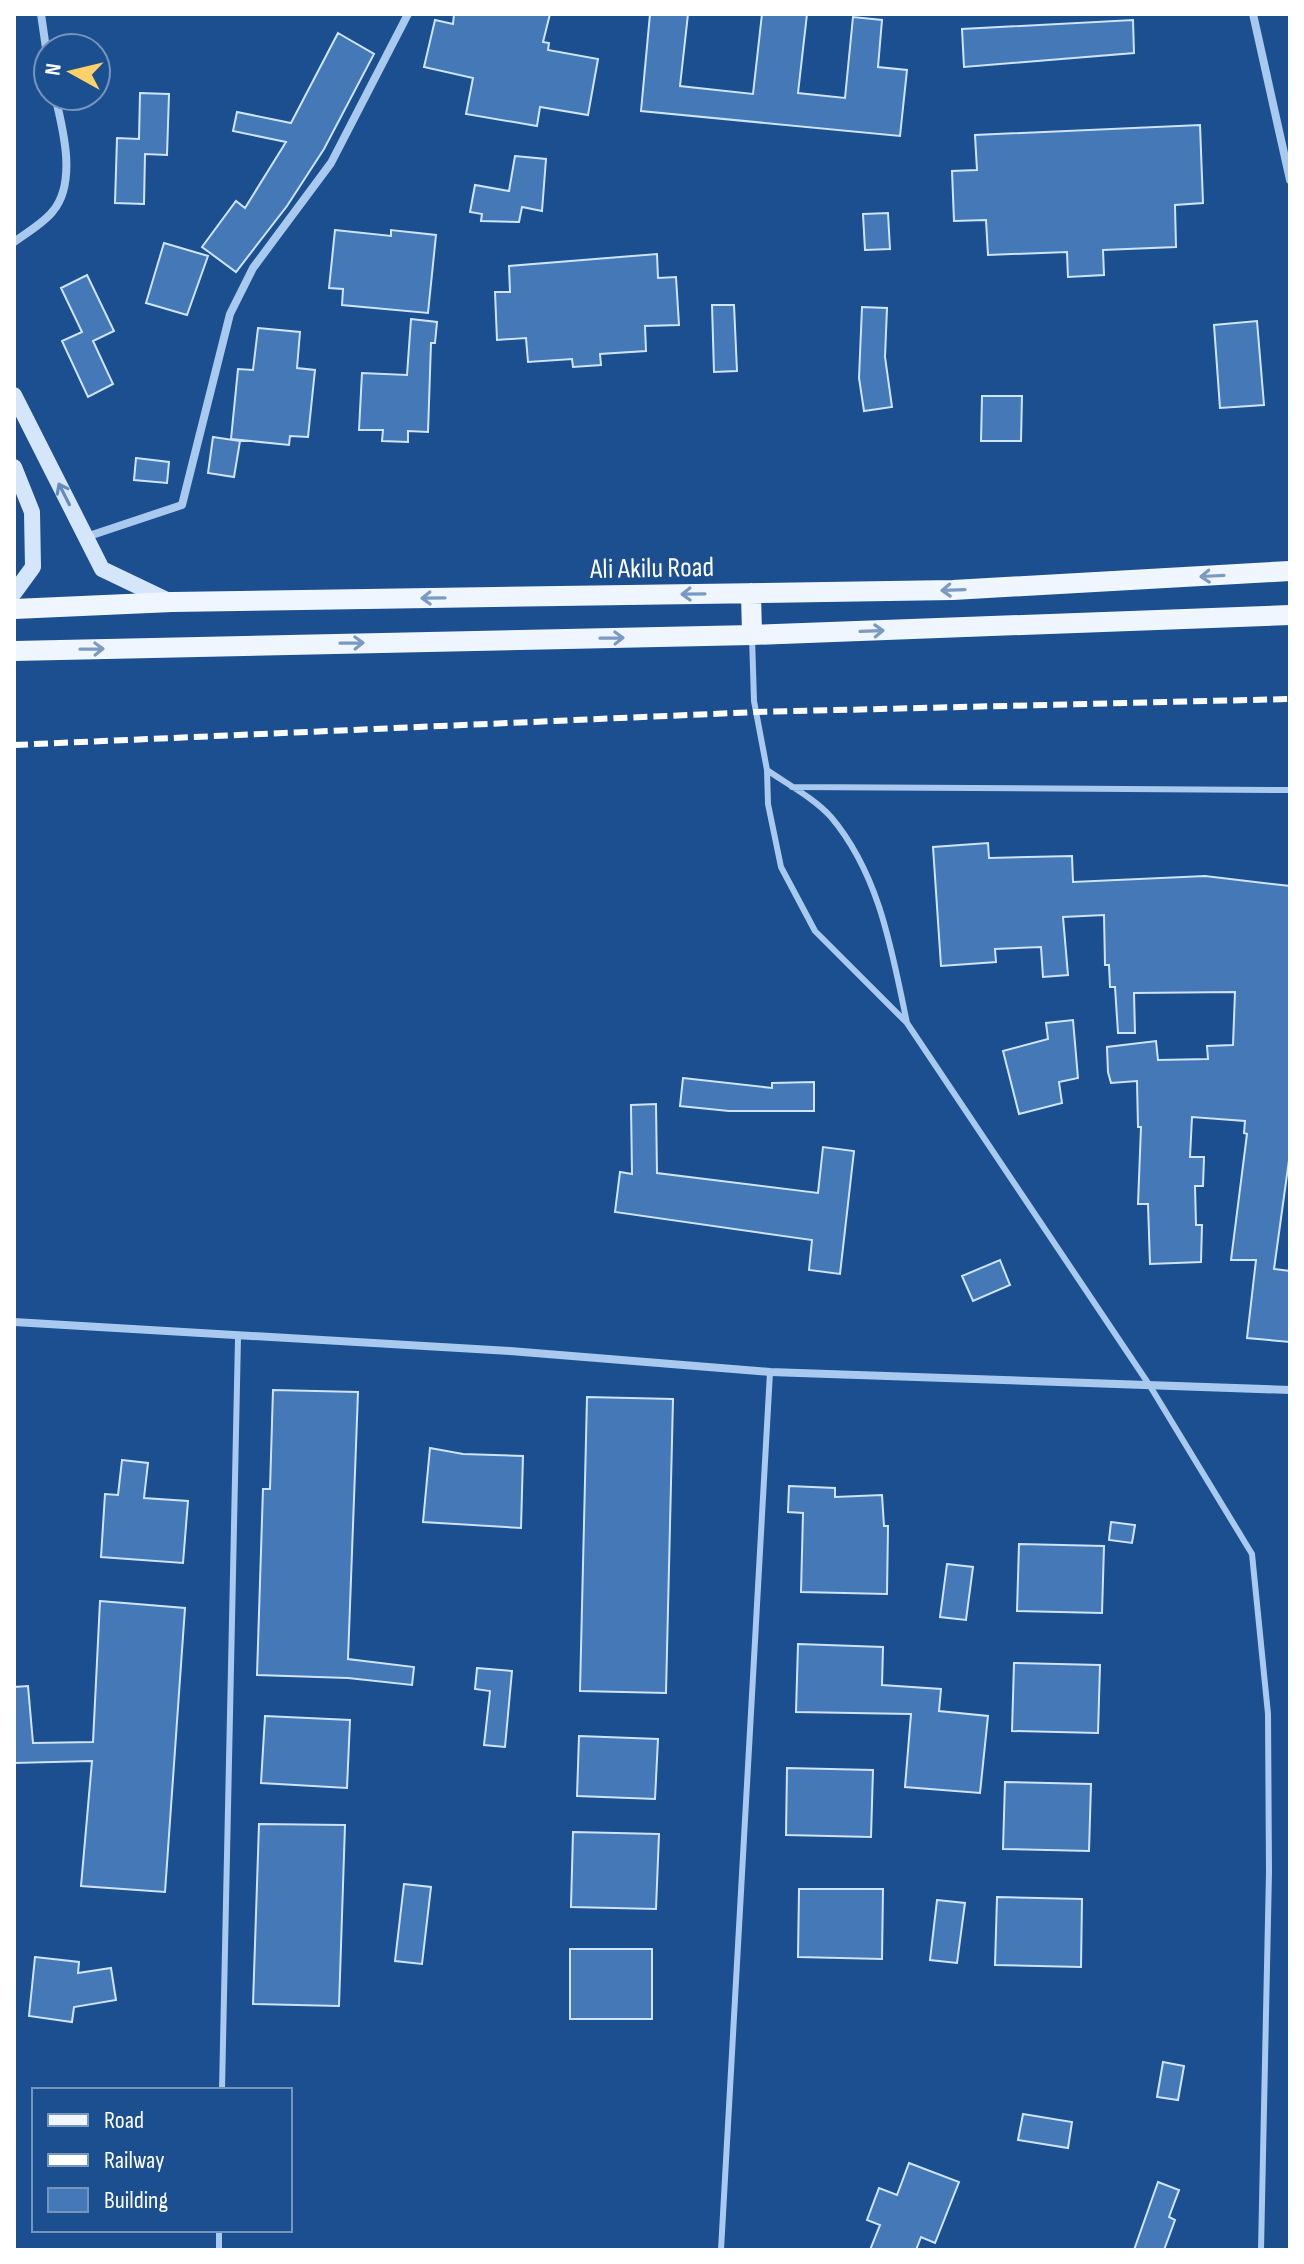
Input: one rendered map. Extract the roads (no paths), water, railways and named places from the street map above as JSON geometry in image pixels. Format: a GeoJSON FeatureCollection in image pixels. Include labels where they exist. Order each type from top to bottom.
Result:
{"type":"FeatureCollection","features":[{"type":"Feature","properties":{"kind":"main road","name":"Ali Akilu Road"},"geometry":{"type":"LineString","coordinates":[[14,609],[172,602],[953,590],[1290,571]]}},
{"type":"Feature","properties":{"kind":"main road"},"geometry":{"type":"LineString","coordinates":[[751,593],[752,635]]}},
{"type":"Feature","properties":{"kind":"main road"},"geometry":{"type":"LineString","coordinates":[[14,651],[752,635],[1290,615]]}},
{"type":"Feature","properties":{"kind":"street"},"geometry":{"type":"LineString","coordinates":[[86,537],[182,505],[230,314],[253,268],[331,163],[408,14]]}},
{"type":"Feature","properties":{"kind":"street"},"geometry":{"type":"LineString","coordinates":[[1253,14],[1290,180]]}},
{"type":"Feature","properties":{"kind":"street"},"geometry":{"type":"LineString","coordinates":[[14,242],[54,211],[64,179],[65,140],[59,112]]}},
{"type":"Feature","properties":{"kind":"street"},"geometry":{"type":"LineString","coordinates":[[14,395],[102,569],[172,602]]}},
{"type":"Feature","properties":{"kind":"street"},"geometry":{"type":"LineString","coordinates":[[14,593],[33,567],[32,512],[16,477]]}},
{"type":"Feature","properties":{"kind":"street"},"geometry":{"type":"LineString","coordinates":[[14,1322],[238,1338],[510,1351],[770,1372],[1290,1390]]}},
{"type":"Feature","properties":{"kind":"lane"},"geometry":{"type":"LineString","coordinates":[[752,635],[754,701],[767,770],[768,804],[781,867],[815,931],[907,1023],[1150,1386],[1252,1554],[1268,1714],[1269,1872],[1261,2250]]}},
{"type":"Feature","properties":{"kind":"lane"},"geometry":{"type":"LineString","coordinates":[[767,770],[829,815],[858,855],[885,922],[907,1023]]}},
{"type":"Feature","properties":{"kind":"lane"},"geometry":{"type":"LineString","coordinates":[[792,787],[1290,790]]}},
{"type":"Feature","properties":{"kind":"lane"},"geometry":{"type":"LineString","coordinates":[[222,2088],[238,1338]]}},
{"type":"Feature","properties":{"kind":"lane"},"geometry":{"type":"LineString","coordinates":[[721,2250],[770,1372]]}},
{"type":"Feature","properties":{"kind":"railway"},"geometry":{"type":"LineString","coordinates":[[14,745],[756,712],[1290,699]]}}]}
